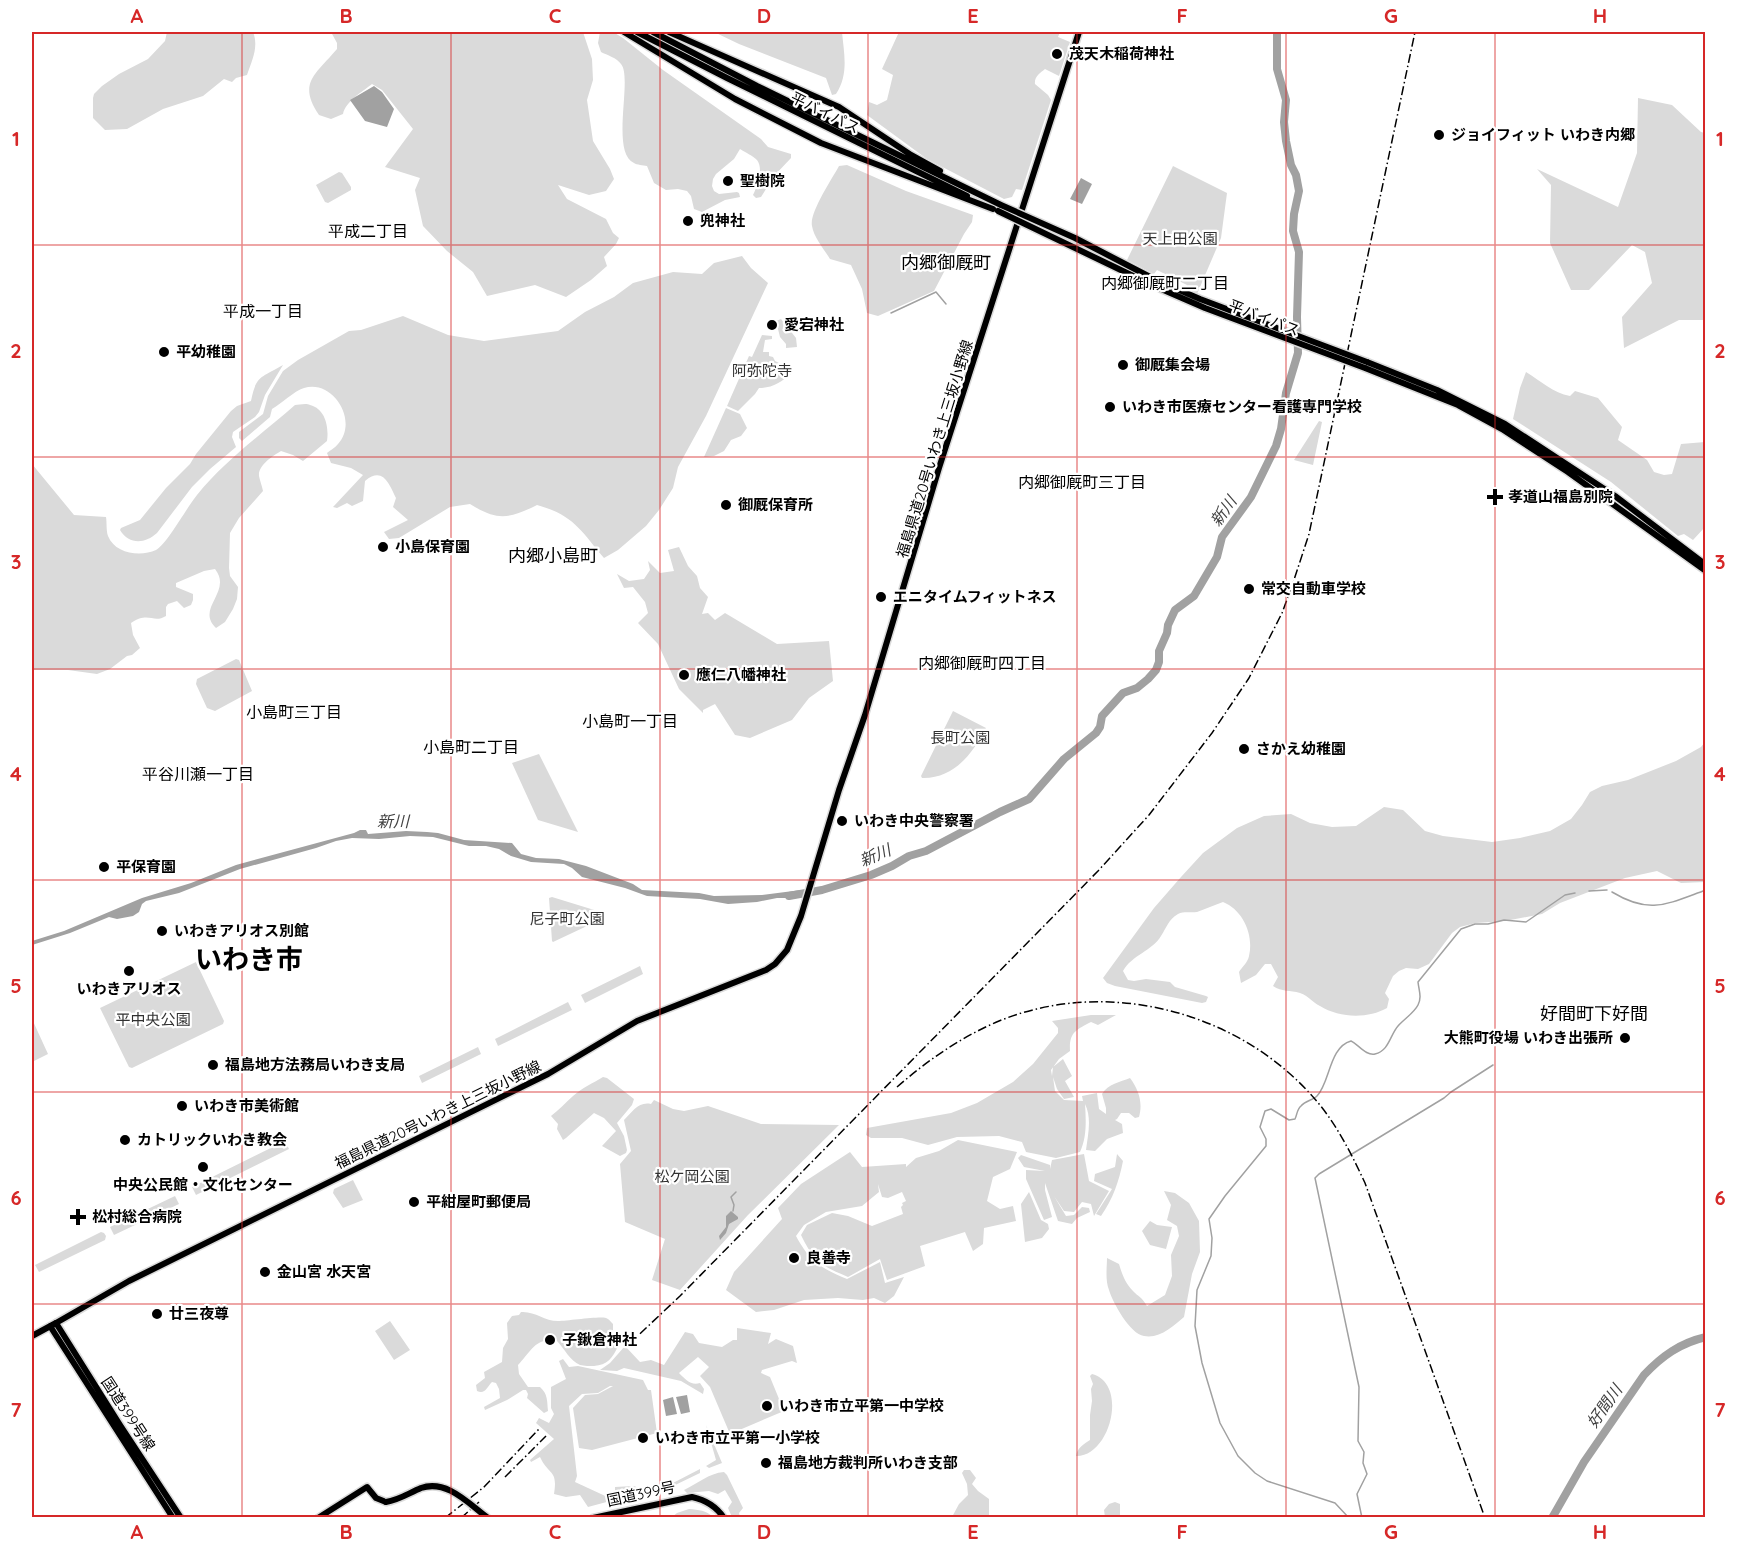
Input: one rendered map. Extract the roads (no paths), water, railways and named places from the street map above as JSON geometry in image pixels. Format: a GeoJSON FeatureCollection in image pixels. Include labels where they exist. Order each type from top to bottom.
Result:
{"type":"FeatureCollection","features":[{"type":"Feature","properties":{"kind":"main road"},"geometry":{"type":"LineString","coordinates":[[624,32],[735,99],[821,143],[997,207]]}},
{"type":"Feature","properties":{"kind":"main road","name":"平バイパス"},"geometry":{"type":"LineString","coordinates":[[637,32],[831,125]]}},
{"type":"Feature","properties":{"kind":"main road","name":"平バイパス"},"geometry":{"type":"LineString","coordinates":[[653,32],[852,136],[1152,285],[1205,308],[1437,390],[1505,424],[1615,496],[1706,565]]}},
{"type":"Feature","properties":{"kind":"main road"},"geometry":{"type":"LineString","coordinates":[[669,32],[839,107],[997,207]]}},
{"type":"Feature","properties":{"kind":"main road","name":"福島県道20号いわき上三坂小野線"},"geometry":{"type":"LineString","coordinates":[[53,1324],[129,1281],[570,1063],[637,1021],[766,970],[787,951],[801,916],[839,790],[865,715],[948,441],[1079,32]]}},
{"type":"Feature","properties":{"kind":"main road","name":"平バイパス"},"geometry":{"type":"LineString","coordinates":[[1366,365],[1458,405],[1502,429],[1568,472],[1706,572]]}},
{"type":"Feature","properties":{"kind":"main road"},"geometry":{"type":"LineString","coordinates":[[32,1336],[53,1324]]}},
{"type":"Feature","properties":{"kind":"main road","name":"国道399号線"},"geometry":{"type":"LineString","coordinates":[[53,1324],[173,1518]]}},
{"type":"Feature","properties":{"kind":"main road","name":"国道399号線"},"geometry":{"type":"LineString","coordinates":[[53,1324],[181,1518]]}},
{"type":"Feature","properties":{"kind":"main road"},"geometry":{"type":"LineString","coordinates":[[318,1518],[367,1487],[376,1498],[386,1502],[426,1487],[441,1486],[454,1492],[488,1518]]}},
{"type":"Feature","properties":{"kind":"main road","name":"国道399号"},"geometry":{"type":"LineString","coordinates":[[593,1518],[692,1497],[708,1502],[724,1518]]}},
{"type":"Feature","properties":{"kind":"waterway","name":"新川"},"geometry":{"type":"LineString","coordinates":[[789,896],[822,890],[871,875],[909,856],[926,851],[1029,799],[1064,759],[1096,733],[1102,716],[1123,693],[1137,688],[1156,670],[1159,651],[1175,610],[1194,596],[1217,557],[1222,537],[1251,497],[1276,446],[1286,393],[1298,353],[1299,252],[1293,231],[1299,191],[1286,141],[1284,122],[1286,100],[1277,69],[1277,32]]}},
{"type":"Feature","properties":{"kind":"waterway"},"geometry":{"type":"LineString","coordinates":[[891,313],[936,292],[946,304]]}},
{"type":"Feature","properties":{"kind":"waterway"},"geometry":{"type":"LineString","coordinates":[[1589,891],[1607,890]]}},
{"type":"Feature","properties":{"kind":"waterway"},"geometry":{"type":"LineString","coordinates":[[1612,892],[1637,903],[1659,905],[1706,890]]}},
{"type":"Feature","properties":{"kind":"waterway"},"geometry":{"type":"LineString","coordinates":[[1349,1518],[1335,1503],[1267,1481],[1255,1473],[1238,1456],[1220,1423],[1202,1363],[1195,1326],[1197,1290],[1211,1256],[1212,1238],[1209,1219],[1266,1146],[1266,1139],[1260,1127],[1265,1111],[1271,1109],[1289,1120],[1295,1119],[1300,1107],[1321,1090],[1338,1050],[1351,1041],[1372,1054],[1383,1050],[1398,1026],[1418,1005],[1420,997],[1418,982],[1461,929],[1475,924],[1504,920],[1526,922],[1565,895],[1575,893]]}},
{"type":"Feature","properties":{"kind":"waterway"},"geometry":{"type":"LineString","coordinates":[[1362,1518],[1357,1494],[1367,1474],[1363,1463],[1364,1452],[1358,1441],[1359,1387],[1315,1178],[1493,1065]]}},
{"type":"Feature","properties":{"kind":"waterway"},"geometry":{"type":"LineString","coordinates":[[733,1211],[734,1205],[731,1197],[736,1192]]}},
{"type":"Feature","properties":{"kind":"waterway","name":"好間川"},"geometry":{"type":"LineString","coordinates":[[1552,1518],[1584,1462],[1644,1375],[1672,1351],[1706,1337]]}},
{"type":"Feature","properties":{"kind":"railway"},"geometry":{"type":"LineString","coordinates":[[628,1345],[680,1296],[1098,871],[1149,815],[1212,733],[1249,678],[1282,613],[1309,534],[1415,32]]}},
{"type":"Feature","properties":{"kind":"railway"},"geometry":{"type":"LineString","coordinates":[[897,1087],[945,1050],[985,1027],[1040,1008],[1083,1002],[1126,1003],[1168,1010],[1209,1024],[1248,1043],[1283,1068],[1314,1098],[1329,1118],[1349,1150],[1365,1183],[1485,1518]]}},
{"type":"Feature","properties":{"kind":"railway"},"geometry":{"type":"LineString","coordinates":[[445,1518],[484,1487],[539,1429]]}},
{"type":"Feature","properties":{"kind":"railway"},"geometry":{"type":"LineString","coordinates":[[505,1477],[546,1436]]}},
{"type":"Feature","properties":{"kind":"railway"},"geometry":{"type":"LineString","coordinates":[[461,1518],[479,1502]]}},
{"type":"Feature","properties":{"kind":"place","name":"茂天木稲荷神社"},"geometry":{"type":"Point","coordinates":[1057,54]}},
{"type":"Feature","properties":{"kind":"place","name":"ジョイフィット いわき内郷"},"geometry":{"type":"Point","coordinates":[1439,135]}},
{"type":"Feature","properties":{"kind":"place","name":"聖樹院"},"geometry":{"type":"Point","coordinates":[728,181]}},
{"type":"Feature","properties":{"kind":"place","name":"兜神社"},"geometry":{"type":"Point","coordinates":[688,221]}},
{"type":"Feature","properties":{"kind":"place","name":"愛宕神社"},"geometry":{"type":"Point","coordinates":[772,325]}},
{"type":"Feature","properties":{"kind":"place","name":"平幼稚園"},"geometry":{"type":"Point","coordinates":[164,352]}},
{"type":"Feature","properties":{"kind":"place","name":"御厩集会場"},"geometry":{"type":"Point","coordinates":[1123,365]}},
{"type":"Feature","properties":{"kind":"place","name":"いわき市医療センター看護専門学校"},"geometry":{"type":"Point","coordinates":[1110,407]}},
{"type":"Feature","properties":{"kind":"place","name":"孝道山福島別院"},"geometry":{"type":"Point","coordinates":[1495,497]}},
{"type":"Feature","properties":{"kind":"place","name":"御厩保育所"},"geometry":{"type":"Point","coordinates":[726,505]}},
{"type":"Feature","properties":{"kind":"place","name":"小島保育園"},"geometry":{"type":"Point","coordinates":[383,547]}},
{"type":"Feature","properties":{"kind":"place","name":"常交自動車学校"},"geometry":{"type":"Point","coordinates":[1249,589]}},
{"type":"Feature","properties":{"kind":"place","name":"エニタイムフィットネス"},"geometry":{"type":"Point","coordinates":[881,597]}},
{"type":"Feature","properties":{"kind":"place","name":"應仁八幡神社"},"geometry":{"type":"Point","coordinates":[684,675]}},
{"type":"Feature","properties":{"kind":"place","name":"さかえ幼稚園"},"geometry":{"type":"Point","coordinates":[1244,749]}},
{"type":"Feature","properties":{"kind":"place","name":"いわき中央警察署"},"geometry":{"type":"Point","coordinates":[842,821]}},
{"type":"Feature","properties":{"kind":"place","name":"平保育園"},"geometry":{"type":"Point","coordinates":[104,867]}},
{"type":"Feature","properties":{"kind":"place","name":"いわきアリオス別館"},"geometry":{"type":"Point","coordinates":[162,931]}},
{"type":"Feature","properties":{"kind":"place","name":"いわきアリオス"},"geometry":{"type":"Point","coordinates":[129,971]}},
{"type":"Feature","properties":{"kind":"place","name":"大熊町役場 いわき出張所"},"geometry":{"type":"Point","coordinates":[1625,1038]}},
{"type":"Feature","properties":{"kind":"place","name":"福島地方法務局いわき支局"},"geometry":{"type":"Point","coordinates":[213,1065]}},
{"type":"Feature","properties":{"kind":"place","name":"いわき市美術館"},"geometry":{"type":"Point","coordinates":[182,1106]}},
{"type":"Feature","properties":{"kind":"place","name":"カトリックいわき教会"},"geometry":{"type":"Point","coordinates":[125,1140]}},
{"type":"Feature","properties":{"kind":"place","name":"中央公民館・文化センター"},"geometry":{"type":"Point","coordinates":[203,1167]}},
{"type":"Feature","properties":{"kind":"place","name":"平紺屋町郵便局"},"geometry":{"type":"Point","coordinates":[414,1202]}},
{"type":"Feature","properties":{"kind":"place","name":"松村総合病院"},"geometry":{"type":"Point","coordinates":[78,1217]}},
{"type":"Feature","properties":{"kind":"place","name":"良善寺"},"geometry":{"type":"Point","coordinates":[794,1258]}},
{"type":"Feature","properties":{"kind":"place","name":"金山宮 水天宮"},"geometry":{"type":"Point","coordinates":[265,1272]}},
{"type":"Feature","properties":{"kind":"place","name":"廿三夜尊"},"geometry":{"type":"Point","coordinates":[157,1314]}},
{"type":"Feature","properties":{"kind":"place","name":"子鍬倉神社"},"geometry":{"type":"Point","coordinates":[550,1340]}},
{"type":"Feature","properties":{"kind":"place","name":"いわき市立平第一中学校"},"geometry":{"type":"Point","coordinates":[767,1406]}},
{"type":"Feature","properties":{"kind":"place","name":"いわき市立平第一小学校"},"geometry":{"type":"Point","coordinates":[643,1438]}},
{"type":"Feature","properties":{"kind":"place","name":"福島地方裁判所いわき支部"},"geometry":{"type":"Point","coordinates":[766,1463]}},
{"type":"Feature","properties":{"kind":"district","name":"平成二丁目"},"geometry":{"type":"Point","coordinates":[368,231]}},
{"type":"Feature","properties":{"kind":"district","name":"内郷御厩町"},"geometry":{"type":"Point","coordinates":[946,263]}},
{"type":"Feature","properties":{"kind":"district","name":"内郷御厩町二丁目"},"geometry":{"type":"Point","coordinates":[1165,283]}},
{"type":"Feature","properties":{"kind":"district","name":"平成一丁目"},"geometry":{"type":"Point","coordinates":[263,311]}},
{"type":"Feature","properties":{"kind":"district","name":"内郷御厩町三丁目"},"geometry":{"type":"Point","coordinates":[1082,482]}},
{"type":"Feature","properties":{"kind":"district","name":"内郷小島町"},"geometry":{"type":"Point","coordinates":[553,556]}},
{"type":"Feature","properties":{"kind":"district","name":"内郷御厩町四丁目"},"geometry":{"type":"Point","coordinates":[982,663]}},
{"type":"Feature","properties":{"kind":"district","name":"小島町三丁目"},"geometry":{"type":"Point","coordinates":[294,712]}},
{"type":"Feature","properties":{"kind":"district","name":"小島町一丁目"},"geometry":{"type":"Point","coordinates":[630,721]}},
{"type":"Feature","properties":{"kind":"district","name":"小島町二丁目"},"geometry":{"type":"Point","coordinates":[471,747]}},
{"type":"Feature","properties":{"kind":"district","name":"平谷川瀬一丁目"},"geometry":{"type":"Point","coordinates":[198,774]}},
{"type":"Feature","properties":{"kind":"district","name":"いわき市"},"geometry":{"type":"Point","coordinates":[249,960]}},
{"type":"Feature","properties":{"kind":"district","name":"好間町下好間"},"geometry":{"type":"Point","coordinates":[1594,1014]}},
{"type":"Feature","properties":{"kind":"park label","name":"天上田公園"},"geometry":{"type":"Point","coordinates":[1180,239]}},
{"type":"Feature","properties":{"kind":"park label","name":"阿弥陀寺"},"geometry":{"type":"Point","coordinates":[762,371]}},
{"type":"Feature","properties":{"kind":"park label","name":"長町公園"},"geometry":{"type":"Point","coordinates":[960,738]}},
{"type":"Feature","properties":{"kind":"park label","name":"尼子町公園"},"geometry":{"type":"Point","coordinates":[567,919]}},
{"type":"Feature","properties":{"kind":"park label","name":"平中央公園"},"geometry":{"type":"Point","coordinates":[153,1020]}},
{"type":"Feature","properties":{"kind":"park label","name":"松ケ岡公園"},"geometry":{"type":"Point","coordinates":[692,1177]}}]}
